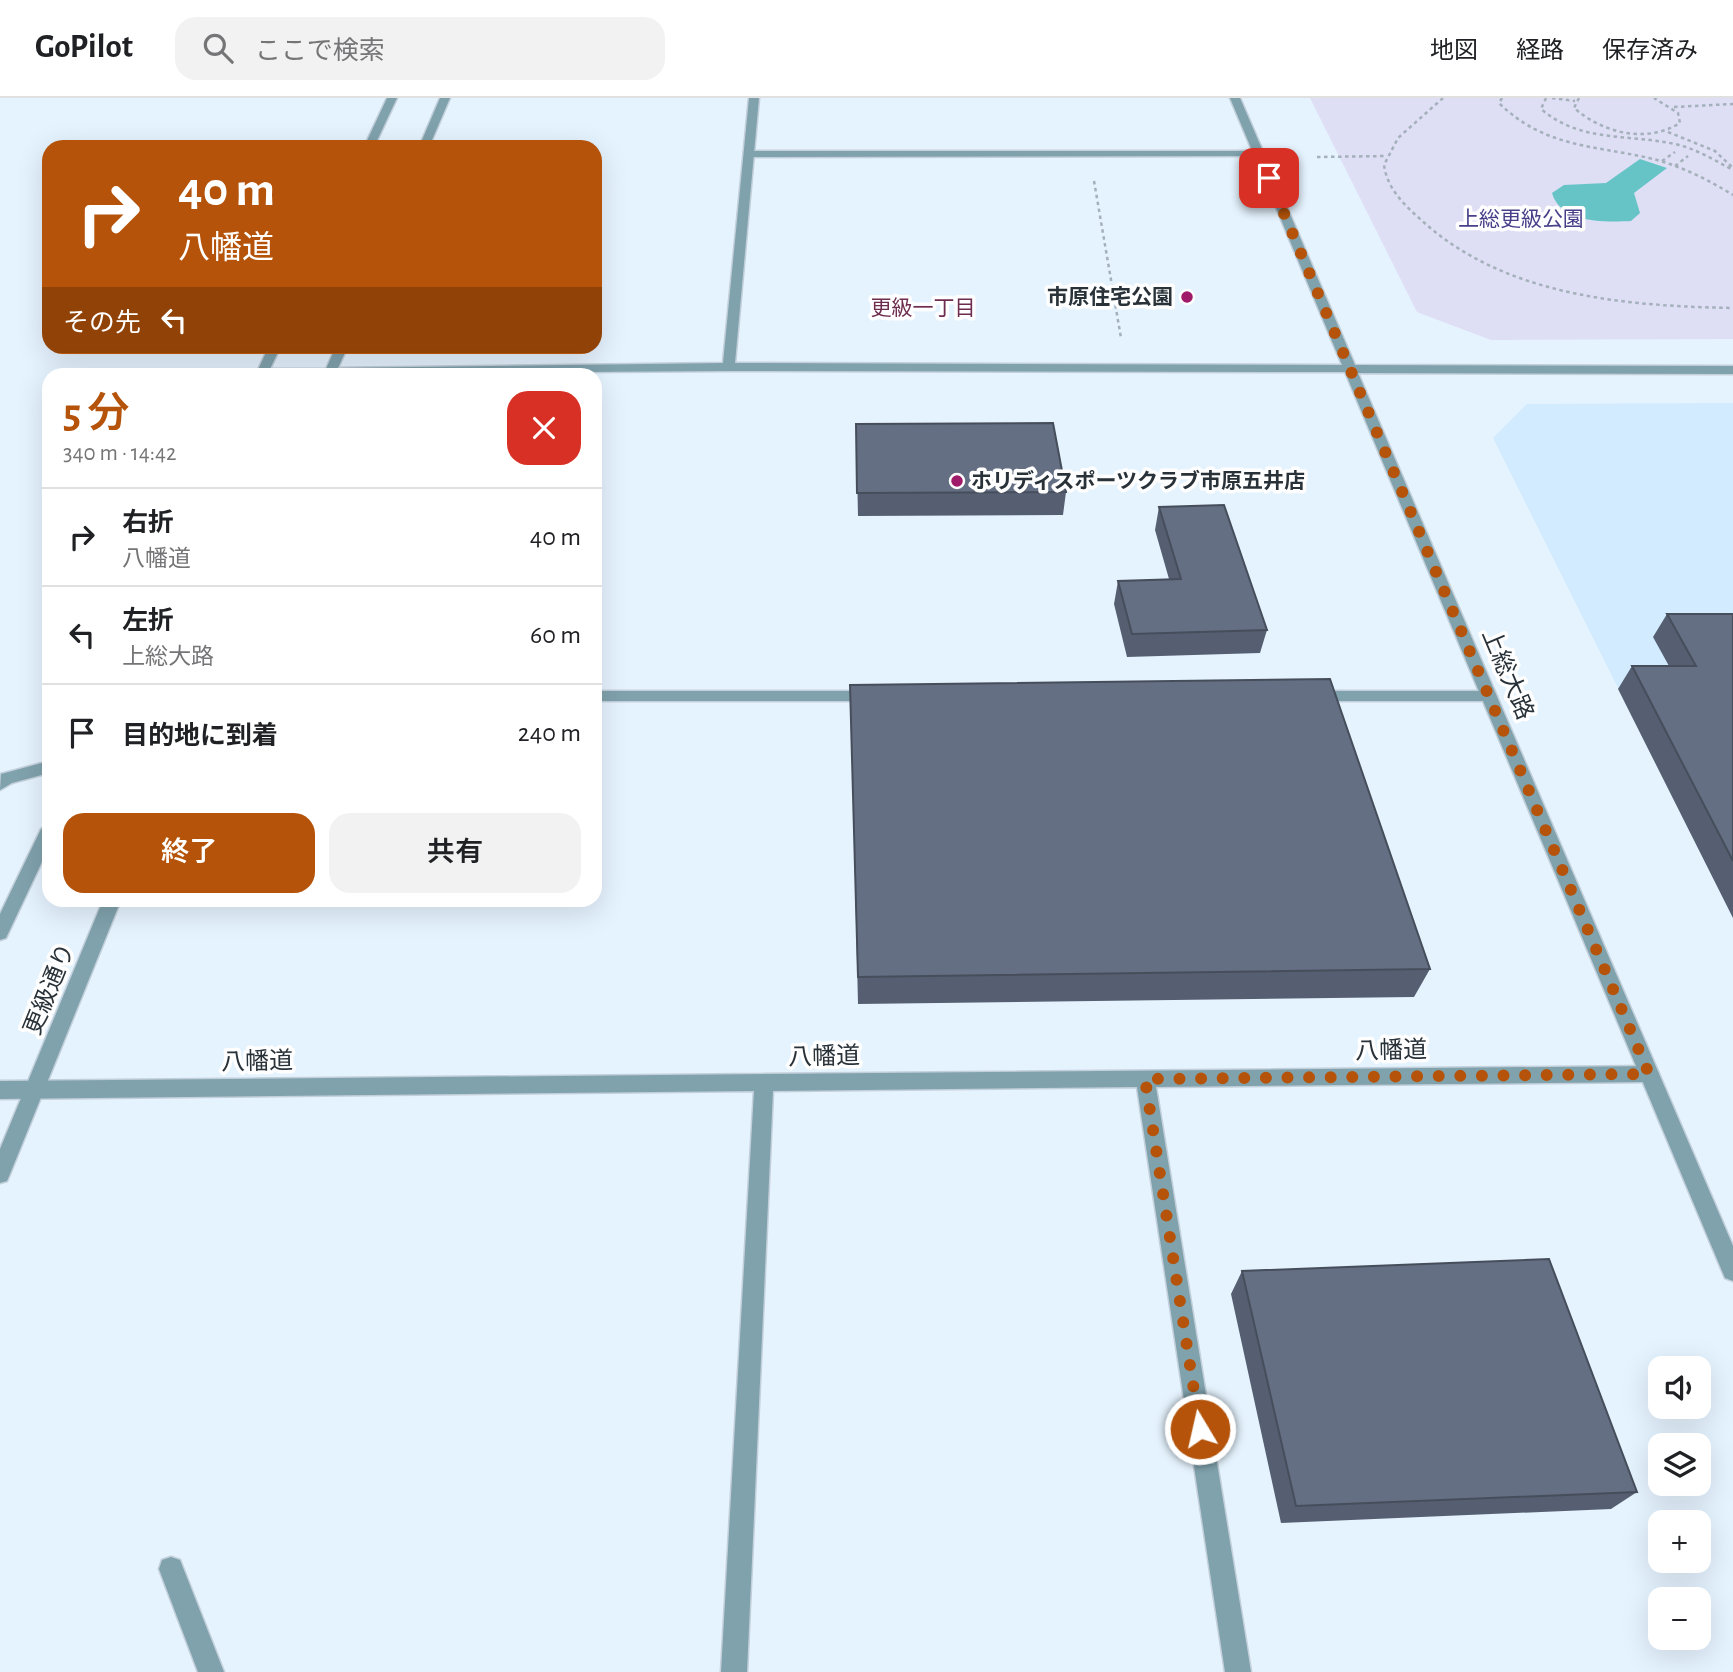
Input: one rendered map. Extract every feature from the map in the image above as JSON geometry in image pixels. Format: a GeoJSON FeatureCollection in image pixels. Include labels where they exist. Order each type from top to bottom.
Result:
{"type":"FeatureCollection","features":[{"type":"Feature","properties":{"kind":"street"},"geometry":{"type":"LineString","coordinates":[[372,140],[393,98]]}},
{"type":"Feature","properties":{"kind":"street"},"geometry":{"type":"LineString","coordinates":[[427,140],[444,98]]}},
{"type":"Feature","properties":{"kind":"street"},"geometry":{"type":"LineString","coordinates":[[729,368],[754,98]]}},
{"type":"Feature","properties":{"kind":"street","name":"上総大路"},"geometry":{"type":"LineString","coordinates":[[1235,98],[1733,1271]]}},
{"type":"Feature","properties":{"kind":"street"},"geometry":{"type":"LineString","coordinates":[[749,155],[1259,154]]}},
{"type":"Feature","properties":{"kind":"street"},"geometry":{"type":"LineString","coordinates":[[602,370],[1733,370]]}},
{"type":"Feature","properties":{"kind":"street"},"geometry":{"type":"LineString","coordinates":[[602,696],[888,696]]}},
{"type":"Feature","properties":{"kind":"street"},"geometry":{"type":"LineString","coordinates":[[1293,696],[1489,696]]}},
{"type":"Feature","properties":{"kind":"street"},"geometry":{"type":"LineString","coordinates":[[0,784],[7,778],[42,769]]}},
{"type":"Feature","properties":{"kind":"street"},"geometry":{"type":"LineString","coordinates":[[0,933],[42,844]]}},
{"type":"Feature","properties":{"kind":"street","name":"更級通り"},"geometry":{"type":"LineString","coordinates":[[0,1174],[109,907]]}},
{"type":"Feature","properties":{"kind":"street","name":"八幡道"},"geometry":{"type":"LineString","coordinates":[[0,1090],[1649,1074]]}},
{"type":"Feature","properties":{"kind":"street"},"geometry":{"type":"LineString","coordinates":[[1145,1079],[1238,1672]]}},
{"type":"Feature","properties":{"kind":"street"},"geometry":{"type":"LineString","coordinates":[[734,1672],[764,1083]]}},
{"type":"Feature","properties":{"kind":"street"},"geometry":{"type":"LineString","coordinates":[[171,1569],[211,1672]]}},
{"type":"Feature","properties":{"kind":"path"},"geometry":{"type":"LineString","coordinates":[[1443,98],[1392,143],[1384,163],[1390,188],[1419,221],[1466,254],[1528,280],[1600,298],[1686,308],[1733,308]]}},
{"type":"Feature","properties":{"kind":"path"},"geometry":{"type":"LineString","coordinates":[[1502,98],[1499,103],[1513,119],[1545,137],[1675,166],[1733,195]]}},
{"type":"Feature","properties":{"kind":"path"},"geometry":{"type":"LineString","coordinates":[[1546,98],[1541,109],[1550,119],[1568,128],[1587,134],[1679,145],[1733,169]]}},
{"type":"Feature","properties":{"kind":"path"},"geometry":{"type":"LineString","coordinates":[[1552,98],[1575,101],[1579,98]]}},
{"type":"Feature","properties":{"kind":"path"},"geometry":{"type":"LineString","coordinates":[[1654,98],[1674,107],[1733,104]]}},
{"type":"Feature","properties":{"kind":"path"},"geometry":{"type":"LineString","coordinates":[[1575,101],[1574,108],[1581,115],[1611,128],[1633,132],[1667,132],[1715,150],[1733,169]]}},
{"type":"Feature","properties":{"kind":"path"},"geometry":{"type":"LineString","coordinates":[[1667,132],[1680,123],[1674,107]]}},
{"type":"Feature","properties":{"kind":"path"},"geometry":{"type":"LineString","coordinates":[[1661,162],[1675,152]]}},
{"type":"Feature","properties":{"kind":"path"},"geometry":{"type":"LineString","coordinates":[[1317,157],[1387,156]]}},
{"type":"Feature","properties":{"kind":"path"},"geometry":{"type":"LineString","coordinates":[[1675,166],[1688,156]]}},
{"type":"Feature","properties":{"kind":"path"},"geometry":{"type":"LineString","coordinates":[[1092,172],[1122,343]]}},
{"type":"Feature","properties":{"kind":"shaded area"},"geometry":{"type":"Polygon","coordinates":[[[1733,403],[1733,918],[1493,438],[1527,404],[1733,403]]]}},
{"type":"Feature","properties":{"kind":"green space","name":"上総更級公園"},"geometry":{"type":"Polygon","coordinates":[[[1310,98],[1733,98],[1733,339],[1491,340],[1417,312],[1310,98]]]}},
{"type":"Feature","properties":{"kind":"water"},"geometry":{"type":"Polygon","coordinates":[[[1640,159],[1667,168],[1634,193],[1640,213],[1631,221],[1597,221],[1574,216],[1564,211],[1552,193],[1564,185],[1606,183],[1640,159]]]}},
{"type":"Feature","properties":{"kind":"building","name":"ホリディスポーツクラブ市原五井店"},"geometry":{"type":"Polygon","coordinates":[[[1053,423],[1066,492],[857,493],[856,424],[1053,423]]]}},
{"type":"Feature","properties":{"kind":"building"},"geometry":{"type":"Polygon","coordinates":[[[1224,505],[1267,630],[1132,634],[1118,581],[1181,579],[1159,507],[1224,505]]]}},
{"type":"Feature","properties":{"kind":"building"},"geometry":{"type":"Polygon","coordinates":[[[1667,614],[1733,614],[1733,861],[1632,666],[1696,666],[1667,614]]]}},
{"type":"Feature","properties":{"kind":"building"},"geometry":{"type":"Polygon","coordinates":[[[1330,679],[1430,969],[858,977],[850,685],[1330,679]]]}},
{"type":"Feature","properties":{"kind":"building"},"geometry":{"type":"Polygon","coordinates":[[[1549,1259],[1637,1492],[1296,1506],[1242,1271],[1549,1259]]]}},
{"type":"Feature","properties":{"kind":"place","name":"市原住宅公園"},"geometry":{"type":"Point","coordinates":[1187,297]}},
{"type":"Feature","properties":{"kind":"place","name":"ホリディスポーツクラブ市原五井店"},"geometry":{"type":"Point","coordinates":[957,481]}},
{"type":"Feature","properties":{"kind":"district","name":"更級一丁目"},"geometry":{"type":"Point","coordinates":[923,308]}},
{"type":"Feature","properties":{"kind":"route"},"geometry":{"type":"LineString","coordinates":[[1200,1429],[1145,1079],[1649,1074],[1269,178]]}}]}
